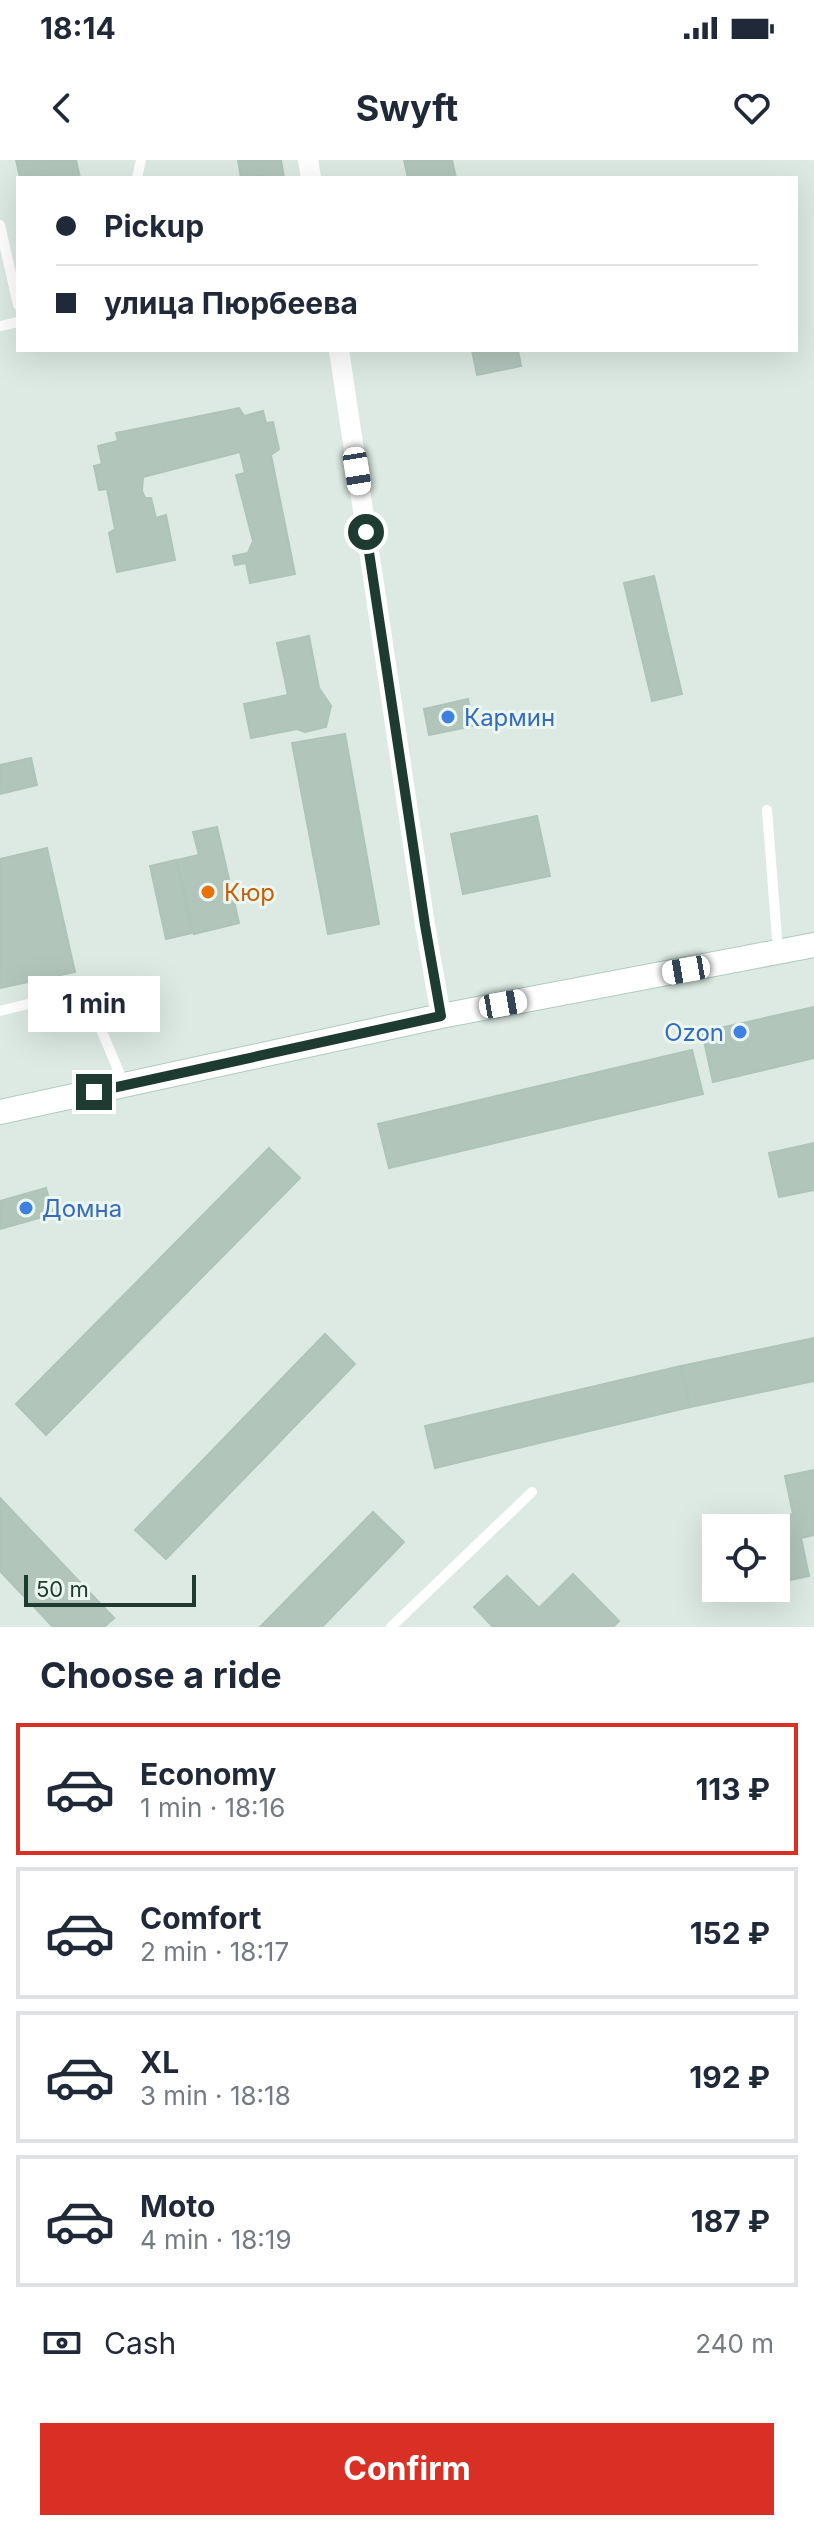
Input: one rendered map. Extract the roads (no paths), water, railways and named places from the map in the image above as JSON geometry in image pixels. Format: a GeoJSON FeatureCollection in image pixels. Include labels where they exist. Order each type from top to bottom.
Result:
{"type":"FeatureCollection","features":[{"type":"Feature","properties":{"kind":"main road"},"geometry":{"type":"LineString","coordinates":[[0,1112],[441,1016],[814,945]]}},
{"type":"Feature","properties":{"kind":"street"},"geometry":{"type":"LineString","coordinates":[[339,352],[441,1016]]}},
{"type":"Feature","properties":{"kind":"lane"},"geometry":{"type":"LineString","coordinates":[[0,225],[16,296]]}},
{"type":"Feature","properties":{"kind":"lane"},"geometry":{"type":"LineString","coordinates":[[767,810],[778,953]]}},
{"type":"Feature","properties":{"kind":"lane"},"geometry":{"type":"LineString","coordinates":[[0,1011],[77,992],[87,996],[125,1085]]}},
{"type":"Feature","properties":{"kind":"lane"},"geometry":{"type":"LineString","coordinates":[[391,1627],[532,1492]]}},
{"type":"Feature","properties":{"kind":"place","name":"Кармин"},"geometry":{"type":"Point","coordinates":[448,717]}},
{"type":"Feature","properties":{"kind":"place","name":"Кюр"},"geometry":{"type":"Point","coordinates":[208,892]}},
{"type":"Feature","properties":{"kind":"place","name":"Ozon"},"geometry":{"type":"Point","coordinates":[740,1032]}},
{"type":"Feature","properties":{"kind":"place","name":"Домна"},"geometry":{"type":"Point","coordinates":[26,1208]}}]}
